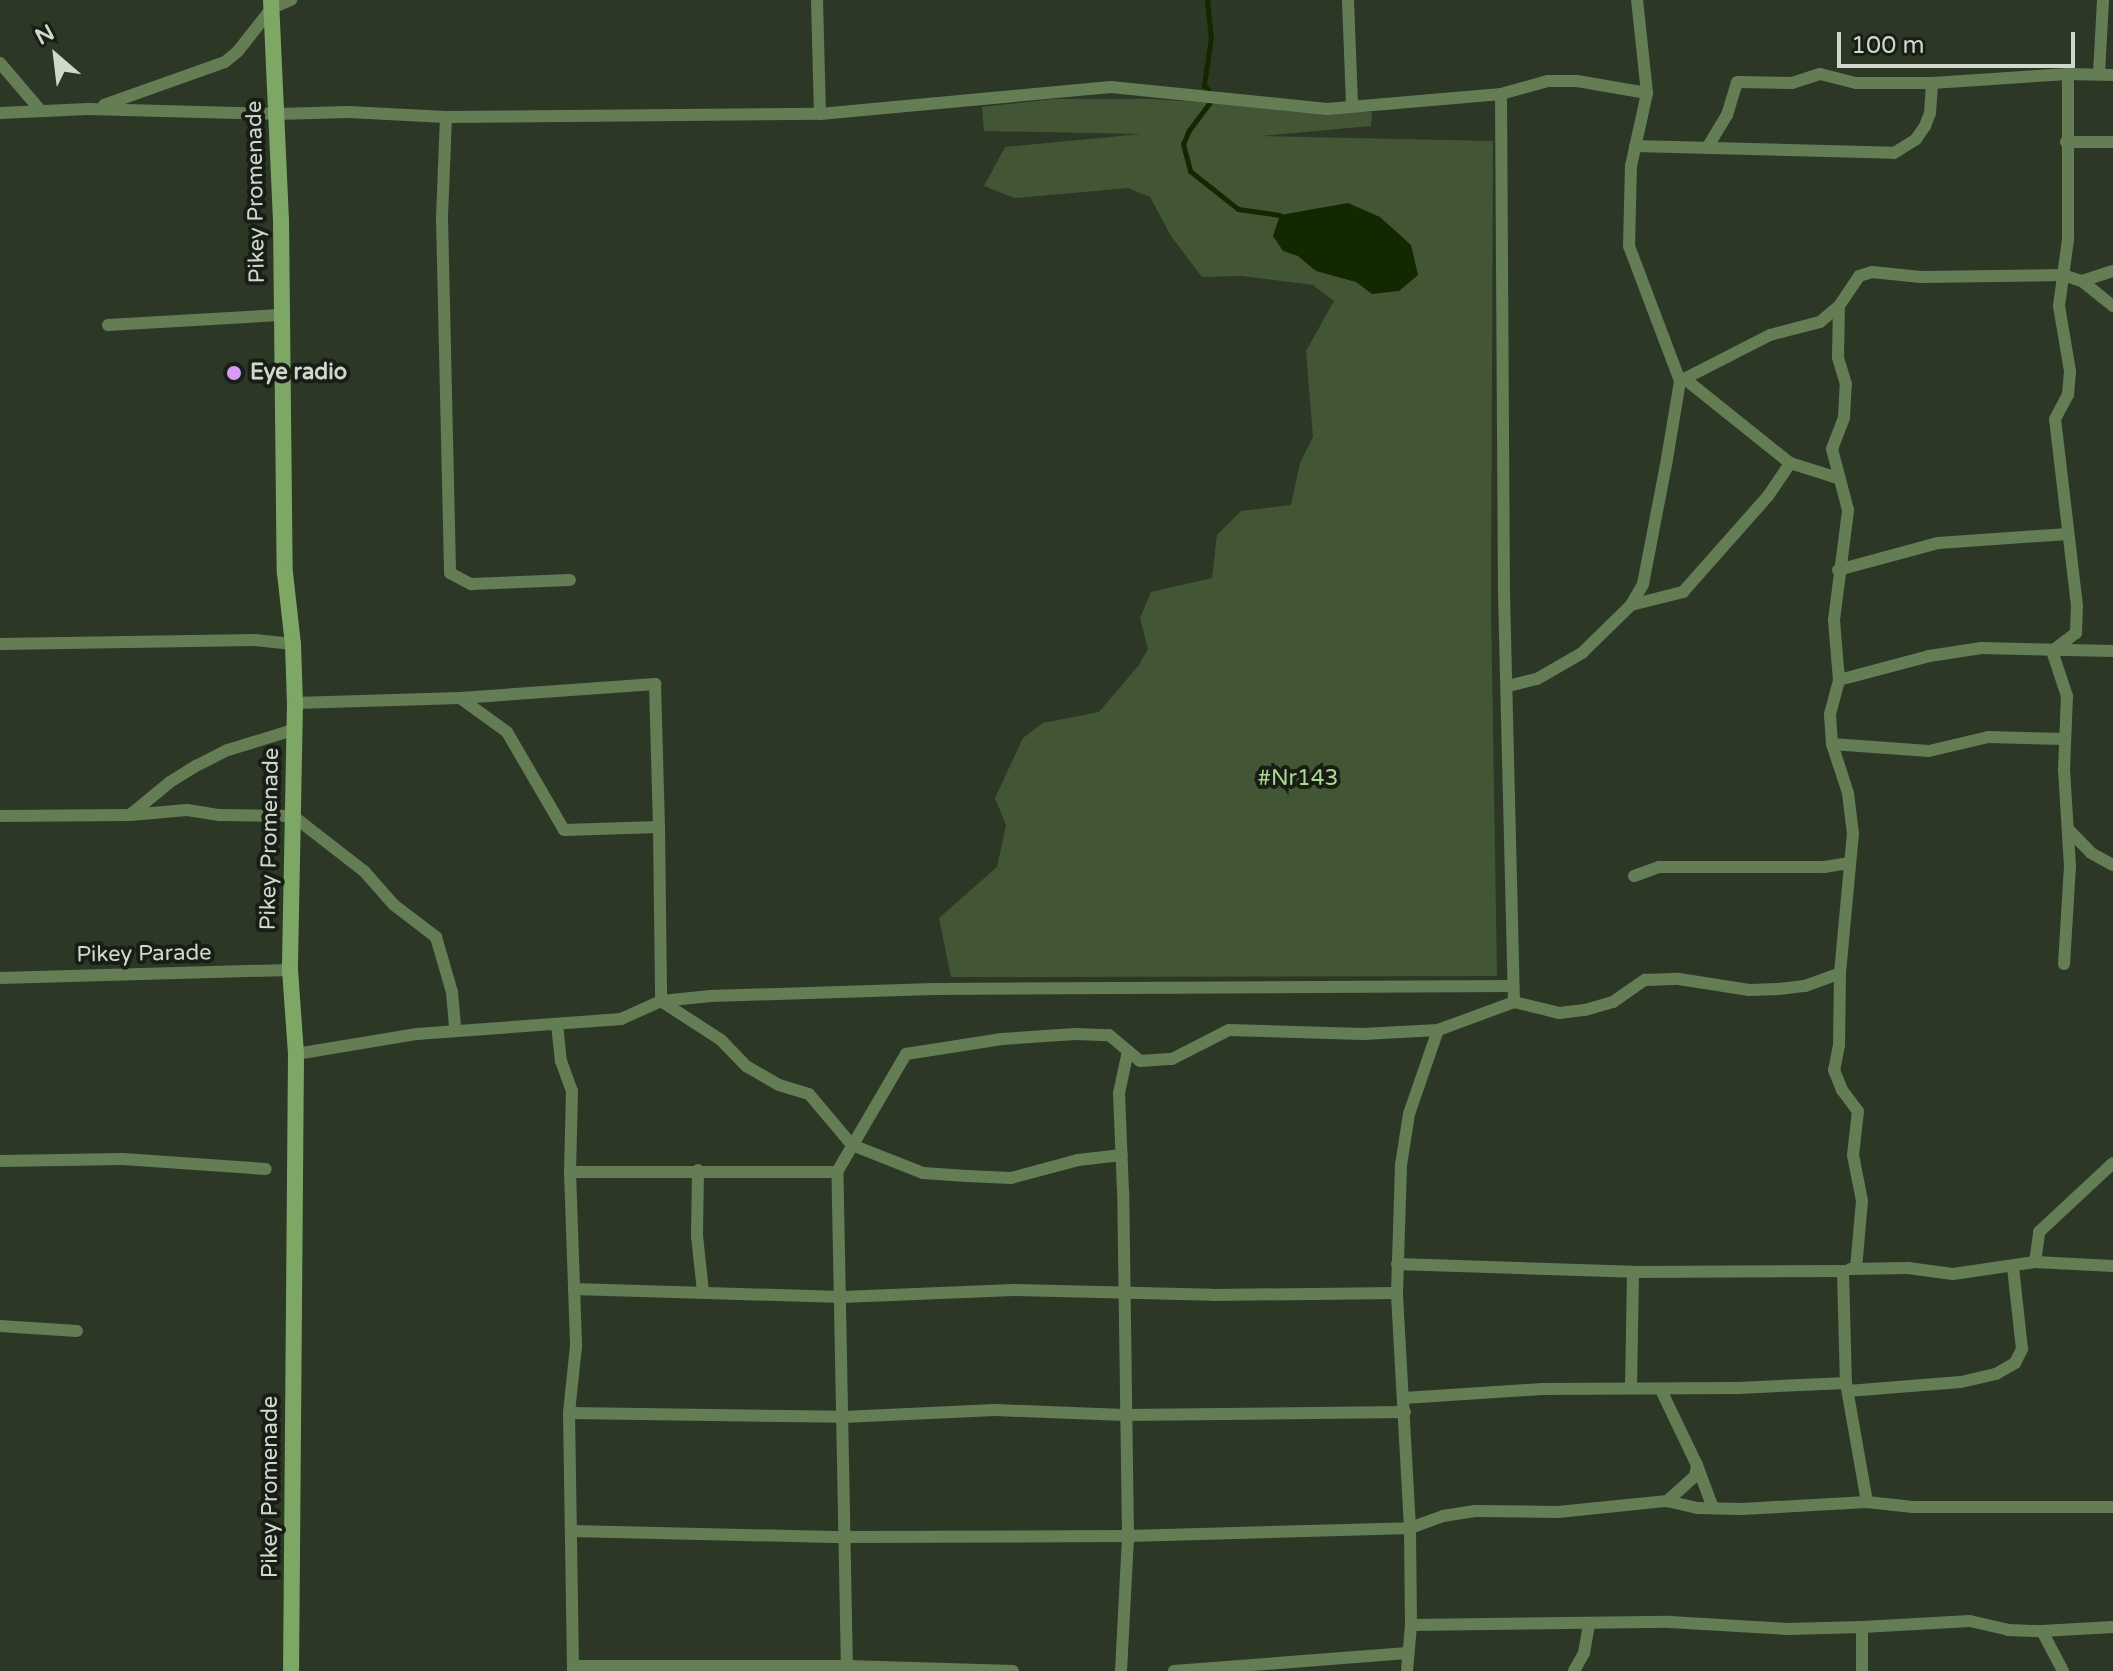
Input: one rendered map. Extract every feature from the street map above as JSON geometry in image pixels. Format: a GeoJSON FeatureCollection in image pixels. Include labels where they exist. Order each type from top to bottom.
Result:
{"type":"FeatureCollection","features":[{"type":"Feature","properties":{"kind":"street"},"geometry":{"type":"LineString","coordinates":[[88,109],[225,62],[238,51],[272,4],[291,0]]}},
{"type":"Feature","properties":{"kind":"street"},"geometry":{"type":"LineString","coordinates":[[817,0],[820,114]]}},
{"type":"Feature","properties":{"kind":"street"},"geometry":{"type":"LineString","coordinates":[[1348,0],[1352,106]]}},
{"type":"Feature","properties":{"kind":"street"},"geometry":{"type":"LineString","coordinates":[[1637,0],[1647,93],[1635,146],[1629,246],[1682,380],[1790,463],[1838,478]]}},
{"type":"Feature","properties":{"kind":"street"},"geometry":{"type":"LineString","coordinates":[[1707,148],[1727,115],[1737,82],[1792,83],[1820,74],[1856,83],[1932,83],[2106,74],[2103,0]]}},
{"type":"Feature","properties":{"kind":"street","name":"Pikey Promenade"},"geometry":{"type":"LineString","coordinates":[[272,4],[277,114],[285,559],[295,703],[290,970],[296,1054],[291,1406],[294,1608],[291,1671]]}},
{"type":"Feature","properties":{"kind":"street"},"geometry":{"type":"LineString","coordinates":[[0,63],[41,111]]}},
{"type":"Feature","properties":{"kind":"street"},"geometry":{"type":"LineString","coordinates":[[2052,651],[2076,633],[2077,606],[2055,419],[2068,395],[2070,371],[2059,306],[2068,239],[2068,74]]}},
{"type":"Feature","properties":{"kind":"street"},"geometry":{"type":"LineString","coordinates":[[0,113],[88,109],[277,114],[348,112],[446,117],[820,114],[1111,87],[1327,109],[1501,94],[1548,81],[1577,81],[1647,93]]}},
{"type":"Feature","properties":{"kind":"street"},"geometry":{"type":"LineString","coordinates":[[1635,146],[1894,153],[1916,139],[1925,126],[1930,113],[1932,83]]}},
{"type":"Feature","properties":{"kind":"street"},"geometry":{"type":"LineString","coordinates":[[1501,94],[1504,594],[1514,1002]]}},
{"type":"Feature","properties":{"kind":"street"},"geometry":{"type":"LineString","coordinates":[[446,117],[442,218],[450,573],[471,584],[570,580]]}},
{"type":"Feature","properties":{"kind":"street"},"geometry":{"type":"LineString","coordinates":[[2066,142],[2113,142]]}},
{"type":"Feature","properties":{"kind":"street"},"geometry":{"type":"LineString","coordinates":[[2082,281],[2113,271]]}},
{"type":"Feature","properties":{"kind":"street"},"geometry":{"type":"LineString","coordinates":[[1682,380],[1770,335],[1820,322],[1839,306],[1859,276],[1872,272],[1921,277],[2063,275],[2082,281],[2113,306]]}},
{"type":"Feature","properties":{"kind":"street"},"geometry":{"type":"LineString","coordinates":[[1839,306],[1838,357],[1846,384],[1844,417],[1832,449],[1848,510],[1834,620],[1839,680],[1830,714],[1832,744],[1851,812],[1840,973],[1839,1045],[1834,1070],[1842,1090],[1858,1111],[1853,1155],[1862,1201],[1849,1269],[1847,1387],[1867,1502]]}},
{"type":"Feature","properties":{"kind":"street"},"geometry":{"type":"LineString","coordinates":[[108,325],[280,315]]}},
{"type":"Feature","properties":{"kind":"street"},"geometry":{"type":"LineString","coordinates":[[1508,686],[1537,679],[1582,653],[1631,605],[1643,584],[1682,380]]}},
{"type":"Feature","properties":{"kind":"street"},"geometry":{"type":"LineString","coordinates":[[1631,605],[1683,592],[1768,496],[1790,463]]}},
{"type":"Feature","properties":{"kind":"street"},"geometry":{"type":"LineString","coordinates":[[1838,570],[1938,543],[2068,534]]}},
{"type":"Feature","properties":{"kind":"street"},"geometry":{"type":"LineString","coordinates":[[0,644],[255,640],[293,644]]}},
{"type":"Feature","properties":{"kind":"street"},"geometry":{"type":"LineString","coordinates":[[1839,680],[1929,656],[1981,648],[2113,651]]}},
{"type":"Feature","properties":{"kind":"street"},"geometry":{"type":"LineString","coordinates":[[2052,651],[2067,696],[2068,829],[2064,964]]}},
{"type":"Feature","properties":{"kind":"street"},"geometry":{"type":"LineString","coordinates":[[295,703],[460,698],[655,684],[661,1001]]}},
{"type":"Feature","properties":{"kind":"street"},"geometry":{"type":"LineString","coordinates":[[460,698],[507,732],[564,830],[659,827]]}},
{"type":"Feature","properties":{"kind":"street"},"geometry":{"type":"LineString","coordinates":[[130,815],[170,782],[196,766],[228,750],[293,730]]}},
{"type":"Feature","properties":{"kind":"street"},"geometry":{"type":"LineString","coordinates":[[1832,744],[1929,751],[1988,737],[2065,739]]}},
{"type":"Feature","properties":{"kind":"street"},"geometry":{"type":"LineString","coordinates":[[0,816],[130,815],[187,810],[220,815],[293,816],[364,871],[394,905],[436,937],[452,992],[455,1030]]}},
{"type":"Feature","properties":{"kind":"street"},"geometry":{"type":"LineString","coordinates":[[2068,829],[2091,853],[2113,865]]}},
{"type":"Feature","properties":{"kind":"street"},"geometry":{"type":"LineString","coordinates":[[1634,876],[1659,867],[1824,867],[1849,863]]}},
{"type":"Feature","properties":{"kind":"street","name":"Pikey Parade"},"geometry":{"type":"LineString","coordinates":[[0,978],[290,970]]}},
{"type":"Feature","properties":{"kind":"street"},"geometry":{"type":"LineString","coordinates":[[847,1669],[842,1297],[837,1172],[906,1054],[1002,1039],[1075,1034],[1109,1035],[1140,1061],[1172,1059],[1229,1030],[1363,1034],[1438,1030],[1514,1002],[1559,1013],[1613,1002],[1645,980],[1679,979],[1749,990],[1779,989],[1805,986],[1840,973]]}},
{"type":"Feature","properties":{"kind":"street"},"geometry":{"type":"LineString","coordinates":[[296,1054],[455,1030],[621,1019],[661,1001],[934,989],[1512,986]]}},
{"type":"Feature","properties":{"kind":"street"},"geometry":{"type":"LineString","coordinates":[[661,1001],[721,1040],[746,1066],[779,1085],[809,1094],[852,1145],[923,1173],[1011,1178],[1078,1160],[1122,1155]]}},
{"type":"Feature","properties":{"kind":"street"},"geometry":{"type":"LineString","coordinates":[[557,1024],[561,1061],[572,1091],[570,1172],[576,1346],[569,1413],[573,1668],[1013,1671]]}},
{"type":"Feature","properties":{"kind":"street"},"geometry":{"type":"LineString","coordinates":[[1407,1671],[1411,1625],[1410,1528],[1397,1293],[1401,1165],[1409,1114],[1438,1030]]}},
{"type":"Feature","properties":{"kind":"street"},"geometry":{"type":"LineString","coordinates":[[1121,1671],[1128,1536],[1119,1093],[1128,1051]]}},
{"type":"Feature","properties":{"kind":"street"},"geometry":{"type":"LineString","coordinates":[[0,1161],[123,1159],[266,1169]]}},
{"type":"Feature","properties":{"kind":"street"},"geometry":{"type":"LineString","coordinates":[[2035,1262],[2039,1232],[2113,1163]]}},
{"type":"Feature","properties":{"kind":"street"},"geometry":{"type":"LineString","coordinates":[[698,1170],[697,1236],[703,1291]]}},
{"type":"Feature","properties":{"kind":"street"},"geometry":{"type":"LineString","coordinates":[[570,1172],[837,1172]]}},
{"type":"Feature","properties":{"kind":"street"},"geometry":{"type":"LineString","coordinates":[[1397,1264],[1633,1272],[1908,1268],[1953,1274],[2035,1262],[2113,1266]]}},
{"type":"Feature","properties":{"kind":"street"},"geometry":{"type":"LineString","coordinates":[[569,1413],[843,1417],[995,1410],[1124,1415],[1404,1405],[1542,1389],[1847,1387],[1961,1382],[1996,1374],[2015,1363],[2022,1349],[2013,1267]]}},
{"type":"Feature","properties":{"kind":"street"},"geometry":{"type":"LineString","coordinates":[[1631,1388],[1633,1272]]}},
{"type":"Feature","properties":{"kind":"street"},"geometry":{"type":"LineString","coordinates":[[574,1289],[842,1297],[1014,1290],[1397,1293]]}},
{"type":"Feature","properties":{"kind":"street"},"geometry":{"type":"LineString","coordinates":[[0,1326],[77,1331]]}},
{"type":"Feature","properties":{"kind":"street"},"geometry":{"type":"LineString","coordinates":[[1661,1390],[1697,1465],[1713,1508]]}},
{"type":"Feature","properties":{"kind":"street"},"geometry":{"type":"LineString","coordinates":[[1667,1501],[1695,1476],[1697,1465]]}},
{"type":"Feature","properties":{"kind":"street"},"geometry":{"type":"LineString","coordinates":[[571,1531],[843,1537],[1128,1536],[1410,1528],[1443,1516],[1475,1511],[1558,1512],[1667,1501],[1713,1508],[1867,1502],[1913,1507],[2113,1507]]}},
{"type":"Feature","properties":{"kind":"street"},"geometry":{"type":"LineString","coordinates":[[1411,1625],[1862,1627],[1970,1621],[2008,1630],[2113,1627]]}},
{"type":"Feature","properties":{"kind":"street"},"geometry":{"type":"LineString","coordinates":[[1574,1671],[1584,1653],[1589,1624]]}},
{"type":"Feature","properties":{"kind":"street"},"geometry":{"type":"LineString","coordinates":[[1862,1627],[1862,1671]]}},
{"type":"Feature","properties":{"kind":"street"},"geometry":{"type":"LineString","coordinates":[[2042,1631],[2063,1671]]}},
{"type":"Feature","properties":{"kind":"street"},"geometry":{"type":"LineString","coordinates":[[1174,1671],[1407,1653]]}},
{"type":"Feature","properties":{"kind":"green space","name":"#Nr143"},"geometry":{"type":"Polygon","coordinates":[[[1054,99],[1149,99],[1372,112],[1371,126],[1261,136],[1493,141],[1491,606],[1497,976],[951,977],[939,918],[997,867],[1006,825],[995,798],[1023,738],[1043,723],[1099,712],[1139,665],[1148,649],[1140,618],[1151,592],[1212,578],[1217,535],[1241,511],[1291,505],[1300,463],[1313,437],[1306,351],[1334,301],[1313,285],[1242,276],[1202,277],[1171,236],[1150,197],[1128,188],[1015,198],[984,186],[1005,147],[1142,134],[984,131],[982,107],[1054,99]]]}},
{"type":"Feature","properties":{"kind":"shaded area"},"geometry":{"type":"Polygon","coordinates":[[[1348,203],[1380,217],[1411,245],[1418,275],[1399,291],[1372,294],[1356,282],[1316,271],[1298,256],[1283,251],[1273,236],[1280,215],[1348,203]]]}},
{"type":"Feature","properties":{"kind":"waterway"},"geometry":{"type":"LineString","coordinates":[[1207,0],[1211,37],[1204,85],[1214,97],[1189,130],[1183,144],[1190,171],[1238,209],[1280,215]]}},
{"type":"Feature","properties":{"kind":"place","name":"Eye radio"},"geometry":{"type":"Point","coordinates":[234,373]}}]}
